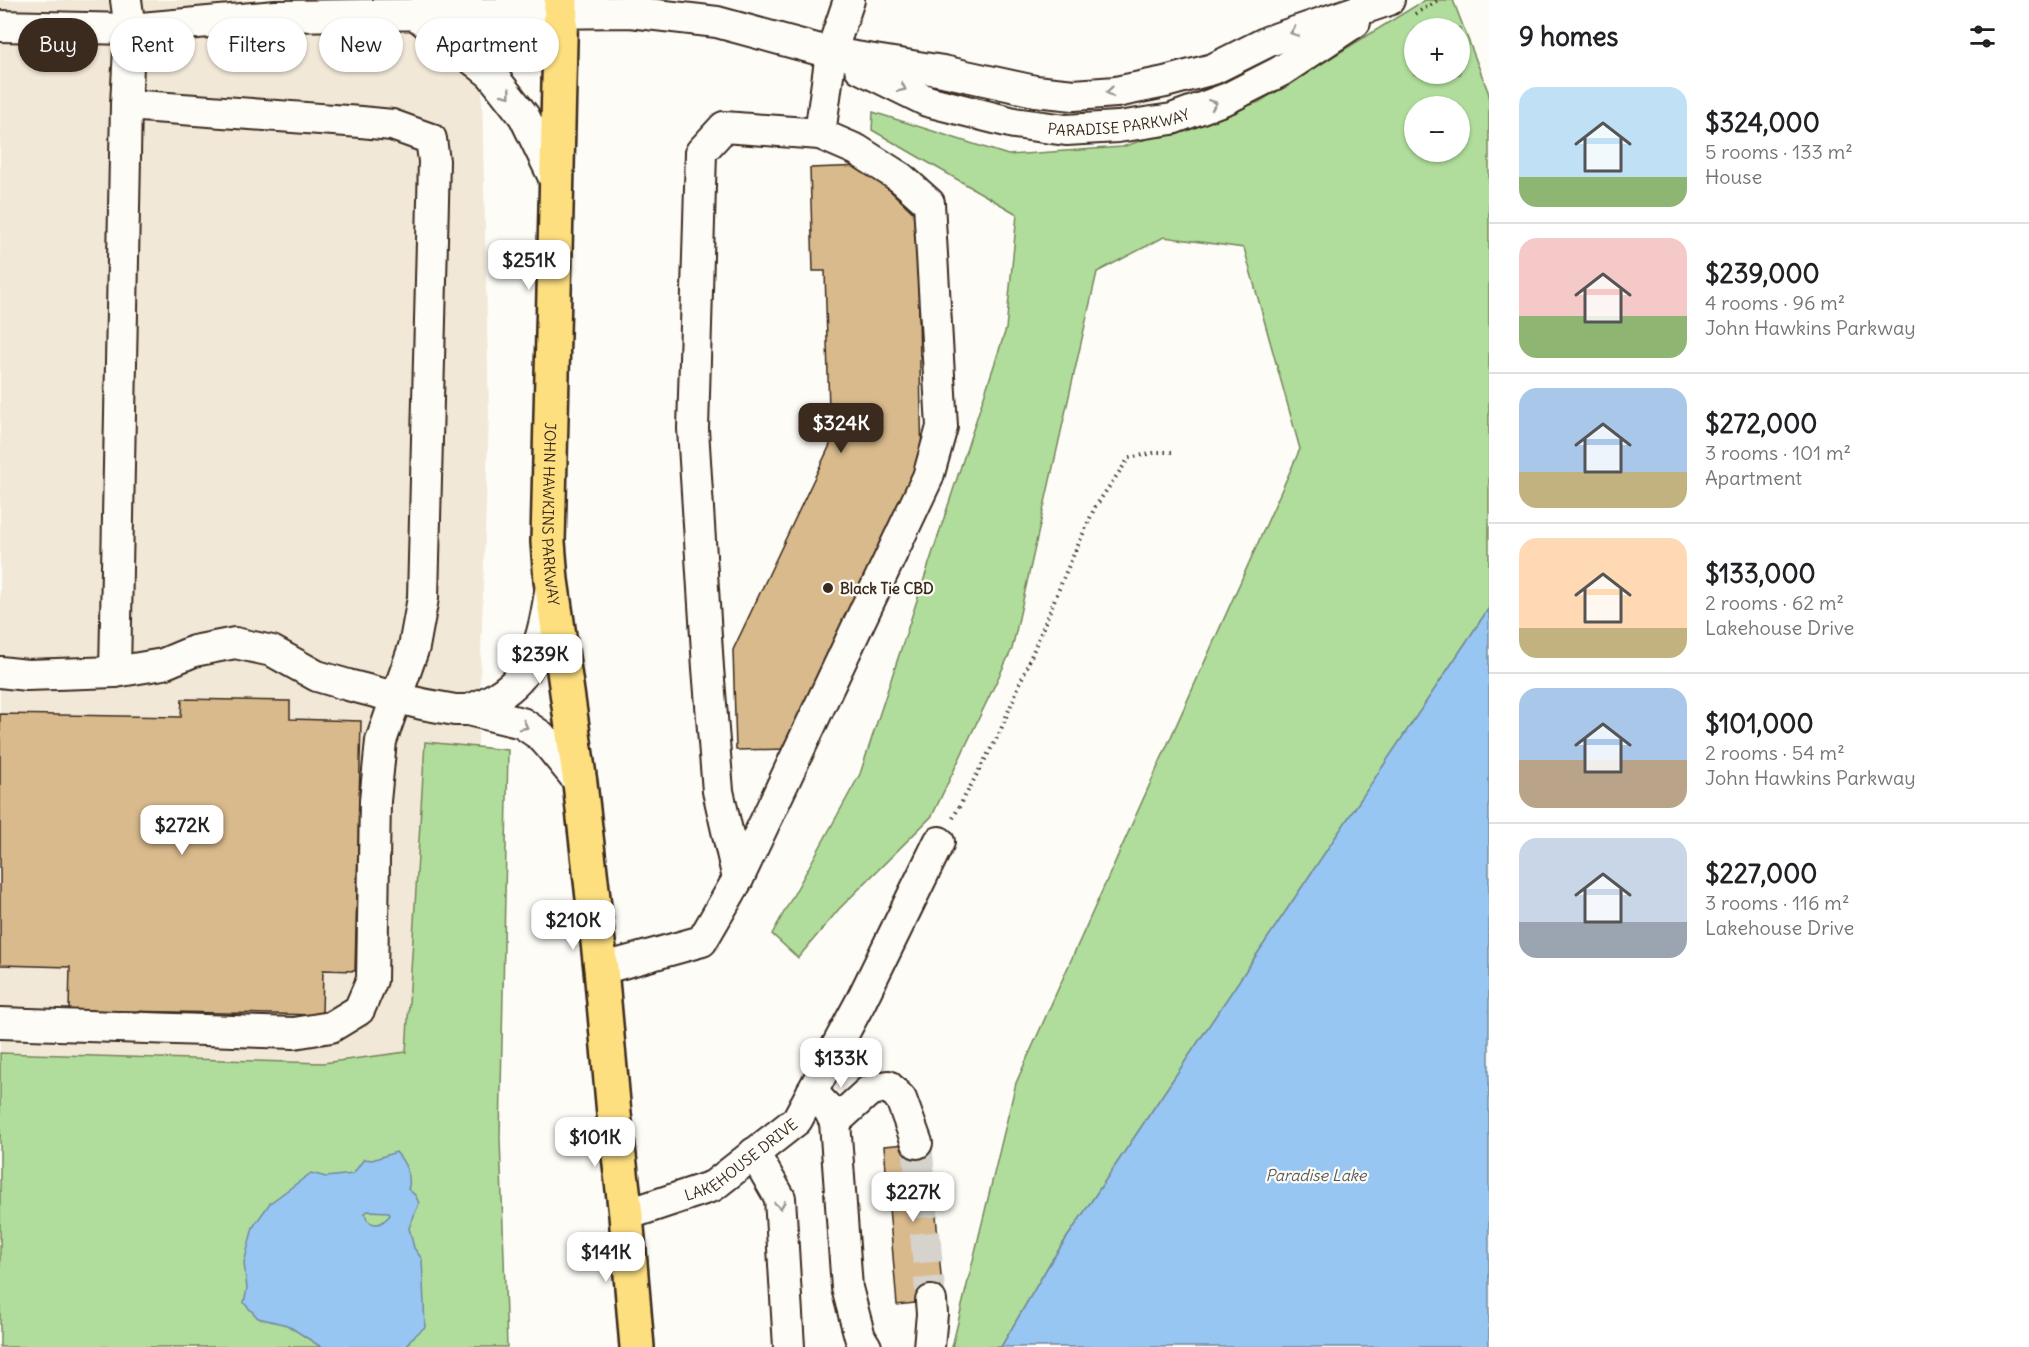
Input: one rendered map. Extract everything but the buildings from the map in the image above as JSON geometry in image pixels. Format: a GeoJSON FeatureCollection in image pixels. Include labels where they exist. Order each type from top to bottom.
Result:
{"type":"FeatureCollection","features":[{"type":"Feature","properties":{"kind":"main road","name":"JOHN HAWKINS PARKWAY"},"geometry":{"type":"LineString","coordinates":[[561,6],[548,542],[551,580],[580,783],[601,969],[637,1347]]}},
{"type":"Feature","properties":{"kind":"street"},"geometry":{"type":"LineString","coordinates":[[820,135],[831,53],[849,0]]}},
{"type":"Feature","properties":{"kind":"street","name":"PARADISE PARKWAY"},"geometry":{"type":"LineString","coordinates":[[0,26],[128,14],[276,15],[425,7],[561,6],[630,12],[717,22],[831,53],[927,101],[1014,123],[1066,130],[1118,127],[1172,119],[1228,98],[1281,71],[1389,0]]}},
{"type":"Feature","properties":{"kind":"street"},"geometry":{"type":"LineString","coordinates":[[425,7],[491,74],[524,116],[557,184]]}},
{"type":"Feature","properties":{"kind":"street"},"geometry":{"type":"LineString","coordinates":[[115,672],[128,14]]}},
{"type":"Feature","properties":{"kind":"street"},"geometry":{"type":"LineString","coordinates":[[0,1023],[294,1033],[331,1027],[359,1010],[372,980],[375,801],[381,741],[414,647],[423,598],[434,161],[432,139],[392,125],[126,105]]}},
{"type":"Feature","properties":{"kind":"street"},"geometry":{"type":"LineString","coordinates":[[601,969],[702,941],[738,879],[928,477],[942,427],[929,203],[901,178],[857,150],[820,135],[724,127],[701,152],[693,429],[718,791],[738,879]]}},
{"type":"Feature","properties":{"kind":"street"},"geometry":{"type":"LineString","coordinates":[[468,710],[510,690],[523,676],[540,639],[551,580]]}},
{"type":"Feature","properties":{"kind":"street"},"geometry":{"type":"LineString","coordinates":[[0,672],[27,675],[115,672],[163,664],[194,651],[235,643],[272,651],[317,676],[439,708],[468,710],[522,723],[549,745],[580,783]]}},
{"type":"Feature","properties":{"kind":"street","name":"LAKEHOUSE DRIVE"},"geometry":{"type":"LineString","coordinates":[[626,1215],[713,1186],[797,1120],[860,1003],[939,842]]}},
{"type":"Feature","properties":{"kind":"street"},"geometry":{"type":"LineString","coordinates":[[835,1122],[869,1091],[888,1086],[901,1099],[917,1143]]}},
{"type":"Feature","properties":{"kind":"street"},"geometry":{"type":"LineString","coordinates":[[812,1092],[829,1110],[835,1122],[847,1288],[860,1337],[866,1347]]}},
{"type":"Feature","properties":{"kind":"street"},"geometry":{"type":"LineString","coordinates":[[754,1154],[780,1198],[789,1347]]}},
{"type":"Feature","properties":{"kind":"street"},"geometry":{"type":"LineString","coordinates":[[929,1347],[931,1301]]}},
{"type":"Feature","properties":{"kind":"path"},"geometry":{"type":"LineString","coordinates":[[939,842],[999,735],[1095,507],[1129,458],[1158,452],[1173,452]]}},
{"type":"Feature","properties":{"kind":"shaded area"},"geometry":{"type":"Polygon","coordinates":[[[0,0],[480,0],[480,18],[415,18],[415,72],[482,72],[489,414],[465,1133],[0,1082],[0,0]]]}},
{"type":"Feature","properties":{"kind":"green space"},"geometry":{"type":"Polygon","coordinates":[[[1425,0],[1453,0],[1460,18],[1404,18],[1404,84],[1470,84],[1470,44],[1489,94],[1489,608],[1050,1263],[1001,1347],[952,1347],[1016,1083],[1300,449],[1244,248],[1164,237],[1097,272],[1012,649],[932,816],[839,909],[798,958],[772,934],[860,774],[1006,329],[1017,214],[872,130],[873,112],[1008,155],[1122,147],[1259,102],[1425,0]]]}},
{"type":"Feature","properties":{"kind":"green space"},"geometry":{"type":"Polygon","coordinates":[[[425,742],[508,750],[500,1138],[507,1347],[0,1347],[0,1053],[323,1063],[406,1052],[425,742]]]}},
{"type":"Feature","properties":{"kind":"water","name":"Paradise Lake"},"geometry":{"type":"Polygon","coordinates":[[[1489,608],[1489,1347],[1001,1347],[1050,1263],[1489,608]]]}},
{"type":"Feature","properties":{"kind":"water"},"geometry":{"type":"Polygon","coordinates":[[[396,1152],[409,1174],[408,1189],[419,1203],[409,1228],[414,1248],[422,1259],[425,1327],[410,1340],[407,1347],[321,1347],[287,1325],[258,1318],[244,1303],[247,1289],[244,1263],[253,1227],[270,1203],[311,1173],[326,1177],[353,1174],[364,1159],[372,1160],[396,1152]],[[368,1211],[365,1213],[367,1220],[377,1224],[390,1215],[389,1212],[368,1211]]]}},
{"type":"Feature","properties":{"kind":"tunnel"},"geometry":{"type":"LineString","coordinates":[[917,1143],[931,1301]]}},
{"type":"Feature","properties":{"kind":"place","name":"Black Tie CBD"},"geometry":{"type":"Point","coordinates":[828,588]}}]}
